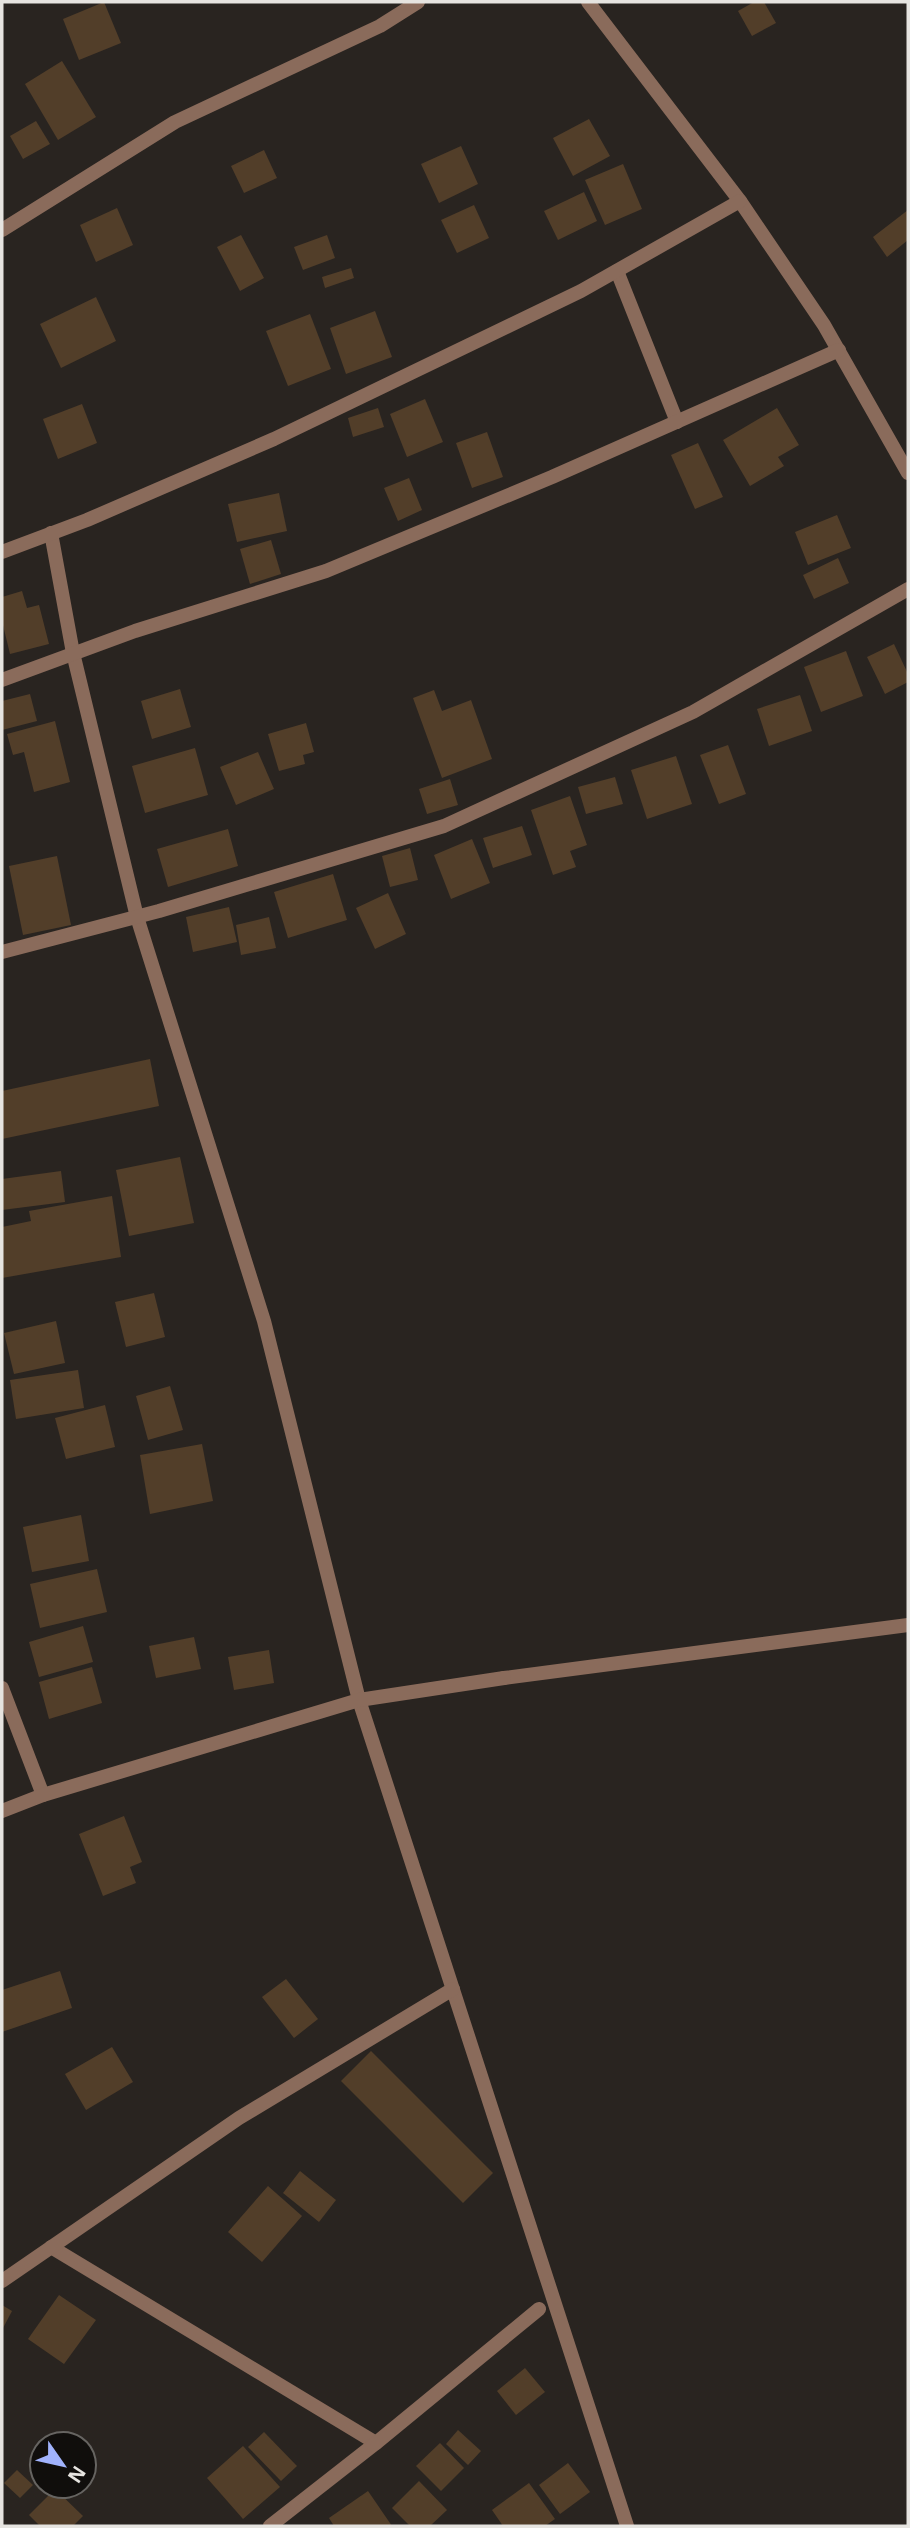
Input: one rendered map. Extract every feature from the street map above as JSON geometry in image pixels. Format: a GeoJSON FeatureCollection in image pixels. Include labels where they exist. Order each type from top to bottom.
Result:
{"type":"FeatureCollection","features":[{"type":"Feature","properties":{"kind":"street"},"geometry":{"type":"LineString","coordinates":[[2,230],[175,122],[380,26],[418,2]]}},
{"type":"Feature","properties":{"kind":"street"},"geometry":{"type":"LineString","coordinates":[[588,2],[740,201],[839,350],[908,473]]}},
{"type":"Feature","properties":{"kind":"street"},"geometry":{"type":"LineString","coordinates":[[2,552],[274,439],[581,291],[740,201]]}},
{"type":"Feature","properties":{"kind":"street"},"geometry":{"type":"LineString","coordinates":[[617,271],[677,422]]}},
{"type":"Feature","properties":{"kind":"street"},"geometry":{"type":"LineString","coordinates":[[2,680],[135,631],[326,571],[552,477],[839,350]]}},
{"type":"Feature","properties":{"kind":"street"},"geometry":{"type":"LineString","coordinates":[[51,533],[73,653],[137,916],[264,1321],[359,1700],[627,2526]]}},
{"type":"Feature","properties":{"kind":"street"},"geometry":{"type":"LineString","coordinates":[[2,952],[137,916],[444,826],[693,712],[908,589]]}},
{"type":"Feature","properties":{"kind":"street"},"geometry":{"type":"LineString","coordinates":[[2,1811],[43,1795],[359,1700],[504,1678],[908,1625]]}},
{"type":"Feature","properties":{"kind":"street"},"geometry":{"type":"LineString","coordinates":[[2,1688],[43,1795]]}},
{"type":"Feature","properties":{"kind":"street"},"geometry":{"type":"LineString","coordinates":[[2,2281],[239,2118],[453,1989]]}},
{"type":"Feature","properties":{"kind":"street"},"geometry":{"type":"LineString","coordinates":[[51,2247],[376,2444]]}},
{"type":"Feature","properties":{"kind":"street"},"geometry":{"type":"LineString","coordinates":[[270,2526],[376,2444],[539,2309]]}},
{"type":"Feature","properties":{"kind":"building"},"geometry":{"type":"Polygon","coordinates":[[[104,2],[121,43],[79,60],[63,19],[104,2]]]}},
{"type":"Feature","properties":{"kind":"building"},"geometry":{"type":"Polygon","coordinates":[[[754,2],[764,2],[776,23],[752,36],[738,11],[754,2]]]}},
{"type":"Feature","properties":{"kind":"building"},"geometry":{"type":"Polygon","coordinates":[[[62,61],[96,117],[58,140],[25,84],[62,61]]]}},
{"type":"Feature","properties":{"kind":"building"},"geometry":{"type":"Polygon","coordinates":[[[589,119],[610,156],[573,176],[553,138],[589,119]]]}},
{"type":"Feature","properties":{"kind":"building"},"geometry":{"type":"Polygon","coordinates":[[[36,121],[50,144],[23,159],[10,136],[36,121]]]}},
{"type":"Feature","properties":{"kind":"building"},"geometry":{"type":"Polygon","coordinates":[[[461,146],[478,184],[439,203],[421,164],[461,146]]]}},
{"type":"Feature","properties":{"kind":"building"},"geometry":{"type":"Polygon","coordinates":[[[264,150],[277,178],[244,193],[231,166],[264,150]]]}},
{"type":"Feature","properties":{"kind":"building"},"geometry":{"type":"Polygon","coordinates":[[[623,164],[642,209],[605,225],[585,180],[623,164]]]}},
{"type":"Feature","properties":{"kind":"building"},"geometry":{"type":"Polygon","coordinates":[[[584,192],[597,221],[558,240],[544,211],[584,192]]]}},
{"type":"Feature","properties":{"kind":"building"},"geometry":{"type":"Polygon","coordinates":[[[474,205],[489,238],[457,253],[441,220],[474,205]]]}},
{"type":"Feature","properties":{"kind":"building"},"geometry":{"type":"Polygon","coordinates":[[[117,208],[133,245],[96,262],[80,225],[117,208]]]}},
{"type":"Feature","properties":{"kind":"building"},"geometry":{"type":"Polygon","coordinates":[[[908,210],[908,240],[887,257],[873,237],[908,210]]]}},
{"type":"Feature","properties":{"kind":"building"},"geometry":{"type":"Polygon","coordinates":[[[241,235],[264,278],[240,291],[217,247],[241,235]]]}},
{"type":"Feature","properties":{"kind":"building"},"geometry":{"type":"Polygon","coordinates":[[[327,235],[335,258],[303,270],[294,247],[327,235]]]}},
{"type":"Feature","properties":{"kind":"building"},"geometry":{"type":"Polygon","coordinates":[[[351,268],[354,278],[325,288],[322,277],[351,268]]]}},
{"type":"Feature","properties":{"kind":"building"},"geometry":{"type":"Polygon","coordinates":[[[96,297],[116,341],[61,368],[40,324],[96,297]]]}},
{"type":"Feature","properties":{"kind":"building"},"geometry":{"type":"Polygon","coordinates":[[[375,311],[392,357],[346,374],[330,328],[375,311]]]}},
{"type":"Feature","properties":{"kind":"building"},"geometry":{"type":"Polygon","coordinates":[[[310,314],[331,369],[288,386],[266,331],[310,314]]]}},
{"type":"Feature","properties":{"kind":"building"},"geometry":{"type":"Polygon","coordinates":[[[425,399],[443,442],[407,457],[390,414],[425,399]]]}},
{"type":"Feature","properties":{"kind":"building"},"geometry":{"type":"Polygon","coordinates":[[[82,404],[97,443],[58,459],[43,419],[82,404]]]}},
{"type":"Feature","properties":{"kind":"building"},"geometry":{"type":"Polygon","coordinates":[[[378,408],[384,427],[353,437],[348,418],[378,408]]]}},
{"type":"Feature","properties":{"kind":"building"},"geometry":{"type":"Polygon","coordinates":[[[777,408],[799,445],[778,457],[784,466],[750,486],[723,440],[777,408]]]}},
{"type":"Feature","properties":{"kind":"building"},"geometry":{"type":"Polygon","coordinates":[[[487,432],[503,477],[472,488],[456,443],[487,432]]]}},
{"type":"Feature","properties":{"kind":"building"},"geometry":{"type":"Polygon","coordinates":[[[698,443],[723,497],[695,509],[671,455],[698,443]]]}},
{"type":"Feature","properties":{"kind":"building"},"geometry":{"type":"Polygon","coordinates":[[[409,478],[422,510],[398,521],[384,488],[409,478]]]}},
{"type":"Feature","properties":{"kind":"building"},"geometry":{"type":"Polygon","coordinates":[[[279,493],[287,531],[237,542],[228,504],[279,493]]]}},
{"type":"Feature","properties":{"kind":"building"},"geometry":{"type":"Polygon","coordinates":[[[837,515],[851,548],[808,565],[795,532],[837,515]]]}},
{"type":"Feature","properties":{"kind":"building"},"geometry":{"type":"Polygon","coordinates":[[[271,540],[281,574],[250,584],[240,549],[271,540]]]}},
{"type":"Feature","properties":{"kind":"building"},"geometry":{"type":"Polygon","coordinates":[[[838,558],[849,583],[814,599],[803,575],[838,558]]]}},
{"type":"Feature","properties":{"kind":"building"},"geometry":{"type":"Polygon","coordinates":[[[22,591],[27,608],[39,605],[49,644],[10,654],[2,621],[2,597],[22,591]]]}},
{"type":"Feature","properties":{"kind":"building"},"geometry":{"type":"Polygon","coordinates":[[[894,644],[908,674],[908,682],[885,694],[867,657],[894,644]]]}},
{"type":"Feature","properties":{"kind":"building"},"geometry":{"type":"Polygon","coordinates":[[[846,651],[863,696],[821,712],[804,667],[846,651]]]}},
{"type":"Feature","properties":{"kind":"building"},"geometry":{"type":"Polygon","coordinates":[[[180,689],[191,727],[152,739],[141,701],[180,689]]]}},
{"type":"Feature","properties":{"kind":"building"},"geometry":{"type":"Polygon","coordinates":[[[434,690],[442,711],[471,700],[492,759],[442,778],[413,698],[434,690]]]}},
{"type":"Feature","properties":{"kind":"building"},"geometry":{"type":"Polygon","coordinates":[[[30,694],[37,721],[2,730],[2,701],[30,694]]]}},
{"type":"Feature","properties":{"kind":"building"},"geometry":{"type":"Polygon","coordinates":[[[800,695],[812,731],[769,746],[757,709],[800,695]]]}},
{"type":"Feature","properties":{"kind":"building"},"geometry":{"type":"Polygon","coordinates":[[[55,721],[70,782],[34,792],[24,752],[13,755],[7,734],[55,721]]]}},
{"type":"Feature","properties":{"kind":"building"},"geometry":{"type":"Polygon","coordinates":[[[306,723],[314,752],[303,755],[305,764],[279,771],[268,734],[306,723]]]}},
{"type":"Feature","properties":{"kind":"building"},"geometry":{"type":"Polygon","coordinates":[[[728,745],[746,794],[719,804],[700,755],[728,745]]]}},
{"type":"Feature","properties":{"kind":"building"},"geometry":{"type":"Polygon","coordinates":[[[195,748],[208,795],[145,813],[132,766],[195,748]]]}},
{"type":"Feature","properties":{"kind":"building"},"geometry":{"type":"Polygon","coordinates":[[[258,752],[274,789],[236,805],[220,767],[258,752]]]}},
{"type":"Feature","properties":{"kind":"building"},"geometry":{"type":"Polygon","coordinates":[[[676,756],[692,804],[647,819],[631,770],[676,756]]]}},
{"type":"Feature","properties":{"kind":"building"},"geometry":{"type":"Polygon","coordinates":[[[615,777],[623,804],[586,814],[578,787],[615,777]]]}},
{"type":"Feature","properties":{"kind":"building"},"geometry":{"type":"Polygon","coordinates":[[[450,779],[458,805],[427,814],[419,789],[450,779]]]}},
{"type":"Feature","properties":{"kind":"building"},"geometry":{"type":"Polygon","coordinates":[[[570,796],[587,845],[570,851],[576,867],[553,875],[531,810],[570,796]]]}},
{"type":"Feature","properties":{"kind":"building"},"geometry":{"type":"Polygon","coordinates":[[[522,826],[532,855],[493,868],[483,838],[522,826]]]}},
{"type":"Feature","properties":{"kind":"building"},"geometry":{"type":"Polygon","coordinates":[[[228,829],[238,866],[168,887],[157,849],[228,829]]]}},
{"type":"Feature","properties":{"kind":"building"},"geometry":{"type":"Polygon","coordinates":[[[472,839],[490,883],[451,899],[434,855],[472,839]]]}},
{"type":"Feature","properties":{"kind":"building"},"geometry":{"type":"Polygon","coordinates":[[[410,848],[418,880],[390,887],[382,856],[410,848]]]}},
{"type":"Feature","properties":{"kind":"building"},"geometry":{"type":"Polygon","coordinates":[[[57,856],[71,925],[23,935],[9,866],[57,856]]]}},
{"type":"Feature","properties":{"kind":"building"},"geometry":{"type":"Polygon","coordinates":[[[333,874],[347,920],[288,938],[274,892],[333,874]]]}},
{"type":"Feature","properties":{"kind":"building"},"geometry":{"type":"Polygon","coordinates":[[[388,893],[406,934],[375,949],[356,908],[388,893]]]}},
{"type":"Feature","properties":{"kind":"building"},"geometry":{"type":"Polygon","coordinates":[[[229,907],[237,942],[193,952],[186,917],[229,907]]]}},
{"type":"Feature","properties":{"kind":"building"},"geometry":{"type":"Polygon","coordinates":[[[269,917],[276,948],[241,955],[236,925],[269,917]]]}},
{"type":"Feature","properties":{"kind":"building"},"geometry":{"type":"Polygon","coordinates":[[[150,1059],[159,1106],[2,1139],[2,1091],[150,1059]]]}},
{"type":"Feature","properties":{"kind":"building"},"geometry":{"type":"Polygon","coordinates":[[[180,1157],[194,1223],[129,1236],[116,1170],[180,1157]]]}},
{"type":"Feature","properties":{"kind":"building"},"geometry":{"type":"Polygon","coordinates":[[[61,1171],[65,1202],[2,1210],[2,1179],[61,1171]]]}},
{"type":"Feature","properties":{"kind":"building"},"geometry":{"type":"Polygon","coordinates":[[[112,1196],[121,1257],[2,1278],[2,1227],[31,1221],[29,1211],[112,1196]]]}},
{"type":"Feature","properties":{"kind":"building"},"geometry":{"type":"Polygon","coordinates":[[[154,1293],[165,1337],[126,1347],[115,1302],[154,1293]]]}},
{"type":"Feature","properties":{"kind":"building"},"geometry":{"type":"Polygon","coordinates":[[[56,1321],[65,1363],[14,1374],[4,1333],[56,1321]]]}},
{"type":"Feature","properties":{"kind":"building"},"geometry":{"type":"Polygon","coordinates":[[[78,1370],[84,1408],[16,1419],[10,1380],[78,1370]]]}},
{"type":"Feature","properties":{"kind":"building"},"geometry":{"type":"Polygon","coordinates":[[[170,1386],[183,1430],[148,1440],[136,1396],[170,1386]]]}},
{"type":"Feature","properties":{"kind":"building"},"geometry":{"type":"Polygon","coordinates":[[[105,1405],[115,1447],[66,1459],[55,1418],[105,1405]]]}},
{"type":"Feature","properties":{"kind":"building"},"geometry":{"type":"Polygon","coordinates":[[[202,1444],[213,1501],[150,1514],[140,1455],[202,1444]]]}},
{"type":"Feature","properties":{"kind":"building"},"geometry":{"type":"Polygon","coordinates":[[[81,1515],[89,1561],[32,1572],[23,1527],[81,1515]]]}},
{"type":"Feature","properties":{"kind":"building"},"geometry":{"type":"Polygon","coordinates":[[[97,1569],[107,1612],[40,1628],[30,1584],[97,1569]]]}},
{"type":"Feature","properties":{"kind":"building"},"geometry":{"type":"Polygon","coordinates":[[[83,1626],[93,1662],[39,1677],[29,1642],[83,1626]]]}},
{"type":"Feature","properties":{"kind":"building"},"geometry":{"type":"Polygon","coordinates":[[[194,1637],[201,1669],[156,1678],[149,1646],[194,1637]]]}},
{"type":"Feature","properties":{"kind":"building"},"geometry":{"type":"Polygon","coordinates":[[[269,1650],[274,1683],[234,1690],[228,1657],[269,1650]]]}},
{"type":"Feature","properties":{"kind":"building"},"geometry":{"type":"Polygon","coordinates":[[[92,1667],[102,1703],[49,1719],[39,1682],[92,1667]]]}},
{"type":"Feature","properties":{"kind":"building"},"geometry":{"type":"Polygon","coordinates":[[[124,1816],[142,1862],[130,1867],[136,1883],[103,1896],[79,1834],[124,1816]]]}},
{"type":"Feature","properties":{"kind":"building"},"geometry":{"type":"Polygon","coordinates":[[[60,1971],[72,2008],[2,2032],[2,1990],[60,1971]]]}},
{"type":"Feature","properties":{"kind":"building"},"geometry":{"type":"Polygon","coordinates":[[[286,1979],[318,2019],[294,2038],[262,1997],[286,1979]]]}},
{"type":"Feature","properties":{"kind":"building"},"geometry":{"type":"Polygon","coordinates":[[[112,2047],[133,2082],[86,2110],[65,2074],[112,2047]]]}},
{"type":"Feature","properties":{"kind":"building"},"geometry":{"type":"Polygon","coordinates":[[[371,2051],[493,2173],[463,2203],[341,2081],[371,2051]]]}},
{"type":"Feature","properties":{"kind":"building"},"geometry":{"type":"Polygon","coordinates":[[[300,2171],[336,2200],[319,2222],[283,2193],[300,2171]]]}},
{"type":"Feature","properties":{"kind":"building"},"geometry":{"type":"Polygon","coordinates":[[[268,2186],[302,2216],[262,2262],[228,2232],[268,2186]]]}},
{"type":"Feature","properties":{"kind":"building"},"geometry":{"type":"Polygon","coordinates":[[[59,2295],[96,2320],[64,2364],[28,2339],[59,2295]]]}},
{"type":"Feature","properties":{"kind":"building"},"geometry":{"type":"Polygon","coordinates":[[[2,2305],[12,2311],[2,2330],[2,2305]]]}},
{"type":"Feature","properties":{"kind":"building"},"geometry":{"type":"Polygon","coordinates":[[[525,2368],[545,2392],[516,2415],[497,2391],[525,2368]]]}},
{"type":"Feature","properties":{"kind":"building"},"geometry":{"type":"Polygon","coordinates":[[[458,2430],[481,2451],[468,2465],[446,2444],[458,2430]]]}},
{"type":"Feature","properties":{"kind":"building"},"geometry":{"type":"Polygon","coordinates":[[[264,2432],[297,2466],[281,2481],[248,2447],[264,2432]]]}},
{"type":"Feature","properties":{"kind":"building"},"geometry":{"type":"Polygon","coordinates":[[[440,2443],[464,2468],[441,2491],[416,2466],[440,2443]]]}},
{"type":"Feature","properties":{"kind":"building"},"geometry":{"type":"Polygon","coordinates":[[[243,2446],[280,2487],[243,2519],[207,2478],[243,2446]]]}},
{"type":"Feature","properties":{"kind":"building"},"geometry":{"type":"Polygon","coordinates":[[[568,2463],[590,2492],[560,2514],[539,2485],[568,2463]]]}},
{"type":"Feature","properties":{"kind":"building"},"geometry":{"type":"Polygon","coordinates":[[[17,2470],[28,2480],[28,2490],[20,2498],[4,2483],[17,2470]]]}},
{"type":"Feature","properties":{"kind":"building"},"geometry":{"type":"Polygon","coordinates":[[[419,2481],[447,2510],[430,2526],[410,2526],[392,2508],[419,2481]]]}},
{"type":"Feature","properties":{"kind":"building"},"geometry":{"type":"Polygon","coordinates":[[[529,2483],[555,2519],[545,2526],[503,2526],[492,2510],[529,2483]]]}},
{"type":"Feature","properties":{"kind":"building"},"geometry":{"type":"Polygon","coordinates":[[[368,2491],[392,2526],[334,2526],[329,2518],[368,2491]]]}},
{"type":"Feature","properties":{"kind":"building"},"geometry":{"type":"Polygon","coordinates":[[[44,2500],[66,2500],[83,2516],[73,2526],[40,2526],[29,2515],[44,2500]]]}}]}
